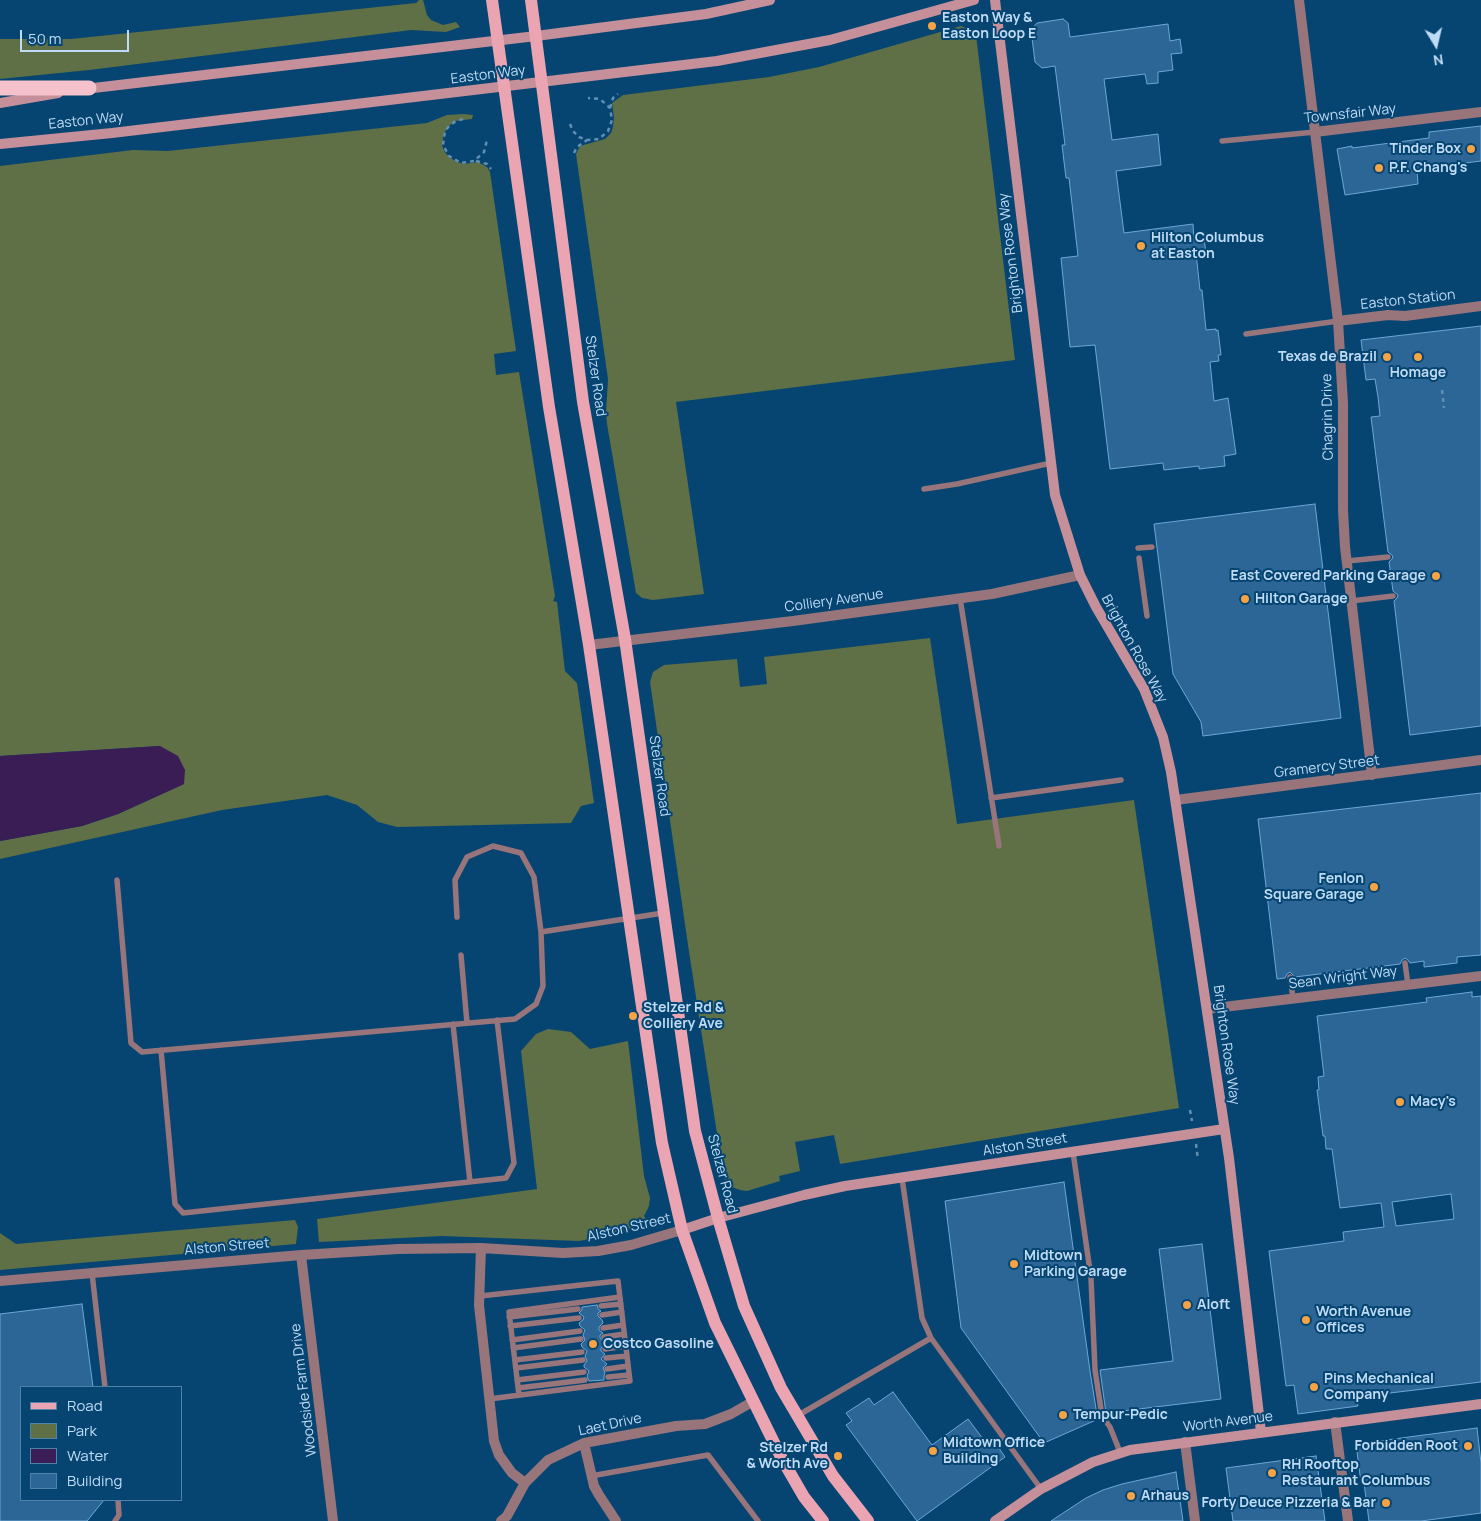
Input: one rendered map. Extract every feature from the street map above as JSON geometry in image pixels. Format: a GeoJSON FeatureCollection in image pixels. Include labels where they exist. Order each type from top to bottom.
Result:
{"type":"FeatureCollection","features":[{"type":"Feature","properties":{"kind":"highway"},"geometry":{"type":"LineString","coordinates":[[0,88],[89,88]]}},
{"type":"Feature","properties":{"kind":"main road"},"geometry":{"type":"LineString","coordinates":[[492,0],[550,407],[589,645],[662,1143],[682,1230],[715,1323],[782,1460],[804,1497],[823,1521]]}},
{"type":"Feature","properties":{"kind":"main road","name":"Stelzer Road"},"geometry":{"type":"LineString","coordinates":[[531,0],[583,402],[624,640],[695,1132],[744,1306],[781,1388],[797,1416],[833,1476],[868,1521]]}},
{"type":"Feature","properties":{"kind":"street"},"geometry":{"type":"LineString","coordinates":[[0,103],[89,88],[536,36],[706,14],[770,0]]}},
{"type":"Feature","properties":{"kind":"street","name":"Easton Way"},"geometry":{"type":"LineString","coordinates":[[0,144],[112,133],[717,61],[830,40],[974,0]]}},
{"type":"Feature","properties":{"kind":"street","name":"Brighton Rose Way"},"geometry":{"type":"LineString","coordinates":[[995,0],[1050,463],[1058,505],[1080,575],[1096,607],[1136,675],[1150,704],[1167,751],[1176,800],[1224,1129],[1261,1432]]}},
{"type":"Feature","properties":{"kind":"street","name":"Chagrin Drive"},"geometry":{"type":"LineString","coordinates":[[1299,0],[1338,321],[1342,403],[1343,510],[1351,601],[1372,775]]}},
{"type":"Feature","properties":{"kind":"street","name":"Townsfair Way"},"geometry":{"type":"LineString","coordinates":[[1315,132],[1481,112]]}},
{"type":"Feature","properties":{"kind":"street","name":"Easton Station"},"geometry":{"type":"LineString","coordinates":[[1338,321],[1388,315],[1404,316],[1481,306]]}},
{"type":"Feature","properties":{"kind":"street","name":"Colliery Avenue"},"geometry":{"type":"LineString","coordinates":[[589,645],[759,625],[960,598],[1027,587],[1080,575]]}},
{"type":"Feature","properties":{"kind":"street","name":"Gramercy Street"},"geometry":{"type":"LineString","coordinates":[[1176,800],[1481,760]]}},
{"type":"Feature","properties":{"kind":"street","name":"Sean Wright Way"},"geometry":{"type":"LineString","coordinates":[[1207,1009],[1481,976]]}},
{"type":"Feature","properties":{"kind":"street","name":"Alston Street"},"geometry":{"type":"LineString","coordinates":[[0,1281],[301,1255],[398,1249],[481,1248],[563,1253],[598,1251],[630,1245],[718,1218],[845,1186],[1224,1129]]}},
{"type":"Feature","properties":{"kind":"street"},"geometry":{"type":"LineString","coordinates":[[481,1248],[481,1329],[494,1441],[498,1455],[512,1473],[525,1483]]}},
{"type":"Feature","properties":{"kind":"street","name":"Woodside Farm Drive"},"geometry":{"type":"LineString","coordinates":[[301,1255],[334,1521]]}},
{"type":"Feature","properties":{"kind":"street","name":"Laet Drive"},"geometry":{"type":"LineString","coordinates":[[501,1521],[507,1516],[525,1483],[548,1460],[584,1443],[676,1426],[705,1424],[731,1414],[752,1402]]}},
{"type":"Feature","properties":{"kind":"street","name":"Worth Avenue"},"geometry":{"type":"LineString","coordinates":[[995,1521],[1041,1489],[1093,1462],[1120,1452],[1481,1404]]}},
{"type":"Feature","properties":{"kind":"street"},"geometry":{"type":"LineString","coordinates":[[1335,1422],[1348,1521]]}},
{"type":"Feature","properties":{"kind":"street"},"geometry":{"type":"LineString","coordinates":[[1184,1442],[1194,1521]]}},
{"type":"Feature","properties":{"kind":"street"},"geometry":{"type":"LineString","coordinates":[[584,1443],[591,1476],[599,1495],[616,1521]]}},
{"type":"Feature","properties":{"kind":"lane","name":"Townsfair Way"},"geometry":{"type":"LineString","coordinates":[[1222,141],[1315,132]]}},
{"type":"Feature","properties":{"kind":"lane"},"geometry":{"type":"LineString","coordinates":[[1246,334],[1338,321]]}},
{"type":"Feature","properties":{"kind":"lane"},"geometry":{"type":"LineString","coordinates":[[924,489],[957,484],[1050,463]]}},
{"type":"Feature","properties":{"kind":"lane"},"geometry":{"type":"LineString","coordinates":[[1138,548],[1152,547]]}},
{"type":"Feature","properties":{"kind":"lane"},"geometry":{"type":"LineString","coordinates":[[1347,561],[1388,556]]}},
{"type":"Feature","properties":{"kind":"lane"},"geometry":{"type":"LineString","coordinates":[[1139,558],[1147,616]]}},
{"type":"Feature","properties":{"kind":"lane"},"geometry":{"type":"LineString","coordinates":[[1351,601],[1393,596]]}},
{"type":"Feature","properties":{"kind":"lane"},"geometry":{"type":"LineString","coordinates":[[960,598],[999,846]]}},
{"type":"Feature","properties":{"kind":"lane"},"geometry":{"type":"LineString","coordinates":[[991,798],[1121,780]]}},
{"type":"Feature","properties":{"kind":"lane"},"geometry":{"type":"LineString","coordinates":[[117,880],[131,1043],[142,1052],[515,1019],[536,1004],[543,986],[541,932],[534,877],[521,853],[493,846],[467,857],[455,880],[457,917]]}},
{"type":"Feature","properties":{"kind":"lane"},"geometry":{"type":"LineString","coordinates":[[541,932],[663,913]]}},
{"type":"Feature","properties":{"kind":"lane"},"geometry":{"type":"LineString","coordinates":[[461,955],[467,1023]]}},
{"type":"Feature","properties":{"kind":"lane"},"geometry":{"type":"LineString","coordinates":[[1406,964],[1408,984]]}},
{"type":"Feature","properties":{"kind":"lane"},"geometry":{"type":"LineString","coordinates":[[1290,977],[1293,998]]}},
{"type":"Feature","properties":{"kind":"lane"},"geometry":{"type":"LineString","coordinates":[[161,1050],[176,1204],[183,1213],[506,1178],[514,1163],[497,1020]]}},
{"type":"Feature","properties":{"kind":"lane"},"geometry":{"type":"LineString","coordinates":[[453,1024],[470,1182]]}},
{"type":"Feature","properties":{"kind":"lane"},"geometry":{"type":"LineString","coordinates":[[1073,1152],[1091,1278],[1094,1370],[1102,1416],[1110,1427],[1120,1452]]}},
{"type":"Feature","properties":{"kind":"lane"},"geometry":{"type":"LineString","coordinates":[[902,1178],[922,1318],[931,1338],[1041,1489]]}},
{"type":"Feature","properties":{"kind":"lane"},"geometry":{"type":"LineString","coordinates":[[92,1273],[105,1386]]}},
{"type":"Feature","properties":{"kind":"lane"},"geometry":{"type":"LineString","coordinates":[[480,1296],[618,1281],[630,1381],[519,1392]]}},
{"type":"Feature","properties":{"kind":"lane"},"geometry":{"type":"LineString","coordinates":[[519,1392],[509,1312],[620,1297]]}},
{"type":"Feature","properties":{"kind":"lane"},"geometry":{"type":"LineString","coordinates":[[601,1306],[621,1304]]}},
{"type":"Feature","properties":{"kind":"lane"},"geometry":{"type":"LineString","coordinates":[[509,1317],[578,1309]]}},
{"type":"Feature","properties":{"kind":"lane"},"geometry":{"type":"LineString","coordinates":[[602,1315],[622,1312]]}},
{"type":"Feature","properties":{"kind":"lane"},"geometry":{"type":"LineString","coordinates":[[510,1326],[579,1318]]}},
{"type":"Feature","properties":{"kind":"lane"},"geometry":{"type":"LineString","coordinates":[[603,1328],[623,1325]]}},
{"type":"Feature","properties":{"kind":"lane"},"geometry":{"type":"LineString","coordinates":[[512,1340],[580,1331]]}},
{"type":"Feature","properties":{"kind":"lane"},"geometry":{"type":"LineString","coordinates":[[604,1337],[624,1334]]}},
{"type":"Feature","properties":{"kind":"lane"},"geometry":{"type":"LineString","coordinates":[[797,1416],[931,1338]]}},
{"type":"Feature","properties":{"kind":"lane"},"geometry":{"type":"LineString","coordinates":[[513,1348],[581,1339]]}},
{"type":"Feature","properties":{"kind":"lane"},"geometry":{"type":"LineString","coordinates":[[605,1349],[626,1346]]}},
{"type":"Feature","properties":{"kind":"lane"},"geometry":{"type":"LineString","coordinates":[[514,1360],[582,1352]]}},
{"type":"Feature","properties":{"kind":"lane"},"geometry":{"type":"LineString","coordinates":[[606,1358],[627,1356]]}},
{"type":"Feature","properties":{"kind":"lane"},"geometry":{"type":"LineString","coordinates":[[516,1368],[583,1360]]}},
{"type":"Feature","properties":{"kind":"lane"},"geometry":{"type":"LineString","coordinates":[[607,1369],[628,1366]]}},
{"type":"Feature","properties":{"kind":"lane"},"geometry":{"type":"LineString","coordinates":[[517,1380],[584,1372]]}},
{"type":"Feature","properties":{"kind":"lane"},"geometry":{"type":"LineString","coordinates":[[608,1377],[629,1375]]}},
{"type":"Feature","properties":{"kind":"lane"},"geometry":{"type":"LineString","coordinates":[[490,1399],[585,1380]]}},
{"type":"Feature","properties":{"kind":"lane"},"geometry":{"type":"LineString","coordinates":[[591,1476],[708,1455],[758,1521]]}},
{"type":"Feature","properties":{"kind":"lane"},"geometry":{"type":"LineString","coordinates":[[115,1521],[120,1515],[118,1501]]}},
{"type":"Feature","properties":{"kind":"path"},"geometry":{"type":"LineString","coordinates":[[574,153],[581,143],[587,140],[598,139],[608,131],[612,120],[610,108],[618,94]]}},
{"type":"Feature","properties":{"kind":"path"},"geometry":{"type":"LineString","coordinates":[[588,98],[600,99],[610,108]]}},
{"type":"Feature","properties":{"kind":"path"},"geometry":{"type":"LineString","coordinates":[[463,119],[456,121],[445,131],[443,145],[455,160],[468,163],[474,161],[484,152],[487,140]]}},
{"type":"Feature","properties":{"kind":"path"},"geometry":{"type":"LineString","coordinates":[[570,124],[579,137],[587,140]]}},
{"type":"Feature","properties":{"kind":"path"},"geometry":{"type":"LineString","coordinates":[[474,161],[482,162],[492,169]]}},
{"type":"Feature","properties":{"kind":"path"},"geometry":{"type":"LineString","coordinates":[[1442,390],[1444,408]]}},
{"type":"Feature","properties":{"kind":"green space"},"geometry":{"type":"Polygon","coordinates":[[[419,0],[423,0],[427,15],[431,20],[443,25],[456,22],[460,27],[446,32],[411,30],[89,70],[0,79],[0,39],[71,39],[416,3],[419,0]]]}},
{"type":"Feature","properties":{"kind":"green space"},"geometry":{"type":"Polygon","coordinates":[[[961,26],[971,30],[976,35],[1015,360],[676,402],[704,594],[653,600],[642,598],[636,593],[607,424],[608,379],[576,154],[580,146],[605,139],[611,133],[614,117],[612,103],[623,95],[769,77],[819,67],[961,26]]]}},
{"type":"Feature","properties":{"kind":"green space"},"geometry":{"type":"Polygon","coordinates":[[[447,115],[473,115],[472,119],[455,121],[450,125],[444,133],[442,145],[449,157],[457,162],[464,164],[478,162],[487,167],[490,172],[516,351],[494,354],[496,375],[519,372],[555,596],[553,601],[557,602],[565,671],[577,683],[594,803],[581,806],[571,823],[397,827],[378,822],[357,805],[327,795],[222,810],[0,859],[0,841],[82,826],[118,814],[184,784],[159,746],[0,756],[0,166],[133,150],[168,151],[427,123],[447,115]]]}},
{"type":"Feature","properties":{"kind":"green space"},"geometry":{"type":"Polygon","coordinates":[[[930,638],[957,824],[1134,800],[1179,1108],[840,1164],[834,1135],[795,1142],[800,1171],[779,1176],[780,1181],[747,1191],[740,1190],[729,1186],[724,1179],[650,682],[653,672],[664,665],[737,659],[740,687],[767,684],[764,657],[930,638]]]}},
{"type":"Feature","properties":{"kind":"green space"},"geometry":{"type":"Polygon","coordinates":[[[548,1029],[571,1032],[590,1049],[628,1041],[644,1176],[650,1198],[649,1206],[644,1216],[648,1222],[633,1229],[608,1236],[579,1241],[442,1236],[319,1242],[317,1219],[537,1189],[521,1051],[536,1034],[548,1029]]]}},
{"type":"Feature","properties":{"kind":"green space"},"geometry":{"type":"Polygon","coordinates":[[[295,1220],[298,1227],[296,1244],[0,1270],[0,1233],[16,1244],[295,1220]]]}},
{"type":"Feature","properties":{"kind":"water"},"geometry":{"type":"Polygon","coordinates":[[[160,746],[178,756],[185,770],[184,784],[118,814],[82,826],[0,841],[0,756],[160,746]]]}},
{"type":"Feature","properties":{"kind":"building","name":"Hilton Columbus at Easton"},"geometry":{"type":"Polygon","coordinates":[[[1063,19],[1068,23],[1070,37],[1168,24],[1170,41],[1180,39],[1182,53],[1171,54],[1173,70],[1158,72],[1158,83],[1147,84],[1145,74],[1104,79],[1112,140],[1158,134],[1161,165],[1116,171],[1124,233],[1193,224],[1194,240],[1204,239],[1206,252],[1196,253],[1200,290],[1202,290],[1206,330],[1218,330],[1221,355],[1218,355],[1219,361],[1210,362],[1214,401],[1228,398],[1236,454],[1224,456],[1225,466],[1199,469],[1199,466],[1164,470],[1163,463],[1110,469],[1095,345],[1070,347],[1061,258],[1078,256],[1069,178],[1066,178],[1062,145],[1065,145],[1055,66],[1042,68],[1035,62],[1031,30],[1037,23],[1063,19]]]}},
{"type":"Feature","properties":{"kind":"building"},"geometry":{"type":"Polygon","coordinates":[[[1481,126],[1481,161],[1417,169],[1418,184],[1345,195],[1337,149],[1429,138],[1429,132],[1481,126]]]}},
{"type":"Feature","properties":{"kind":"building","name":"East Covered Parking Garage"},"geometry":{"type":"Polygon","coordinates":[[[1481,326],[1481,726],[1410,735],[1394,601],[1398,595],[1393,591],[1389,562],[1393,556],[1388,552],[1371,417],[1380,416],[1378,397],[1375,379],[1366,380],[1361,340],[1481,326]]]}},
{"type":"Feature","properties":{"kind":"building","name":"Hilton Garage"},"geometry":{"type":"Polygon","coordinates":[[[1315,504],[1341,718],[1203,736],[1201,722],[1173,674],[1154,524],[1315,504]]]}},
{"type":"Feature","properties":{"kind":"building","name":"Fenlon Square Garage"},"geometry":{"type":"Polygon","coordinates":[[[1481,793],[1481,955],[1457,957],[1457,963],[1424,967],[1424,961],[1410,963],[1405,958],[1400,964],[1295,977],[1290,972],[1285,978],[1277,979],[1258,819],[1481,793]]]}},
{"type":"Feature","properties":{"kind":"building"},"geometry":{"type":"Polygon","coordinates":[[[1472,992],[1472,997],[1481,996],[1481,1382],[1357,1397],[1358,1406],[1298,1414],[1294,1385],[1286,1386],[1269,1251],[1344,1241],[1343,1232],[1384,1227],[1381,1203],[1340,1208],[1332,1149],[1326,1149],[1317,1090],[1319,1090],[1318,1077],[1324,1076],[1317,1016],[1427,1002],[1426,998],[1472,992]],[[1451,1194],[1392,1202],[1396,1226],[1454,1219],[1451,1194]]]}},
{"type":"Feature","properties":{"kind":"building","name":"Midtown Parking Garage"},"geometry":{"type":"Polygon","coordinates":[[[1064,1182],[1097,1415],[1095,1415],[1096,1420],[1044,1443],[961,1328],[945,1201],[1064,1182]]]}},
{"type":"Feature","properties":{"kind":"building","name":"Aloft"},"geometry":{"type":"Polygon","coordinates":[[[1202,1244],[1221,1399],[1106,1413],[1100,1370],[1173,1361],[1159,1249],[1202,1244]]]}},
{"type":"Feature","properties":{"kind":"building"},"geometry":{"type":"Polygon","coordinates":[[[82,1304],[93,1386],[20,1386],[20,1501],[103,1501],[87,1521],[0,1521],[0,1314],[82,1304]]]}},
{"type":"Feature","properties":{"kind":"building","name":"Costco Gasoline"},"geometry":{"type":"Polygon","coordinates":[[[597,1305],[601,1311],[598,1313],[598,1316],[603,1323],[599,1327],[599,1330],[603,1333],[600,1335],[600,1338],[605,1342],[601,1351],[605,1354],[601,1359],[607,1364],[603,1368],[605,1373],[604,1380],[589,1381],[587,1376],[589,1371],[584,1367],[587,1361],[585,1356],[587,1351],[581,1344],[585,1340],[583,1335],[585,1330],[579,1323],[584,1317],[579,1313],[582,1307],[597,1305]]]}},
{"type":"Feature","properties":{"kind":"building","name":"Midtown Office Building"},"geometry":{"type":"Polygon","coordinates":[[[893,1392],[932,1445],[968,1419],[986,1443],[992,1438],[1005,1457],[917,1521],[846,1425],[852,1421],[846,1413],[869,1398],[874,1405],[893,1392]]]}},
{"type":"Feature","properties":{"kind":"building"},"geometry":{"type":"Polygon","coordinates":[[[1477,1428],[1481,1463],[1481,1513],[1421,1521],[1369,1521],[1364,1483],[1361,1483],[1356,1444],[1477,1428]]]}},
{"type":"Feature","properties":{"kind":"building"},"geometry":{"type":"Polygon","coordinates":[[[1316,1456],[1325,1521],[1233,1521],[1226,1468],[1316,1456]]]}},
{"type":"Feature","properties":{"kind":"building"},"geometry":{"type":"Polygon","coordinates":[[[1176,1472],[1183,1521],[1051,1521],[1086,1498],[1103,1490],[1176,1472]]]}},
{"type":"Feature","properties":{"kind":"place","name":"Easton Way & Easton Loop E"},"geometry":{"type":"Point","coordinates":[932,26]}},
{"type":"Feature","properties":{"kind":"place","name":"Tinder Box"},"geometry":{"type":"Point","coordinates":[1471,149]}},
{"type":"Feature","properties":{"kind":"place","name":"P.F. Chang's"},"geometry":{"type":"Point","coordinates":[1379,168]}},
{"type":"Feature","properties":{"kind":"place","name":"Hilton Columbus at Easton"},"geometry":{"type":"Point","coordinates":[1141,246]}},
{"type":"Feature","properties":{"kind":"place","name":"Texas de Brazil"},"geometry":{"type":"Point","coordinates":[1387,357]}},
{"type":"Feature","properties":{"kind":"place","name":"Homage"},"geometry":{"type":"Point","coordinates":[1418,357]}},
{"type":"Feature","properties":{"kind":"place","name":"East Covered Parking Garage"},"geometry":{"type":"Point","coordinates":[1436,576]}},
{"type":"Feature","properties":{"kind":"place","name":"Hilton Garage"},"geometry":{"type":"Point","coordinates":[1245,599]}},
{"type":"Feature","properties":{"kind":"place","name":"Fenlon Square Garage"},"geometry":{"type":"Point","coordinates":[1374,887]}},
{"type":"Feature","properties":{"kind":"place","name":"Stelzer Rd & Colliery Ave"},"geometry":{"type":"Point","coordinates":[633,1016]}},
{"type":"Feature","properties":{"kind":"place","name":"Macy's"},"geometry":{"type":"Point","coordinates":[1400,1102]}},
{"type":"Feature","properties":{"kind":"place","name":"Midtown Parking Garage"},"geometry":{"type":"Point","coordinates":[1014,1264]}},
{"type":"Feature","properties":{"kind":"place","name":"Aloft"},"geometry":{"type":"Point","coordinates":[1187,1305]}},
{"type":"Feature","properties":{"kind":"place","name":"Worth Avenue Offices"},"geometry":{"type":"Point","coordinates":[1306,1320]}},
{"type":"Feature","properties":{"kind":"place","name":"Costco Gasoline"},"geometry":{"type":"Point","coordinates":[593,1344]}},
{"type":"Feature","properties":{"kind":"place","name":"Pins Mechanical Company"},"geometry":{"type":"Point","coordinates":[1314,1387]}},
{"type":"Feature","properties":{"kind":"place","name":"Tempur-Pedic"},"geometry":{"type":"Point","coordinates":[1063,1415]}},
{"type":"Feature","properties":{"kind":"place","name":"Forbidden Root"},"geometry":{"type":"Point","coordinates":[1468,1446]}},
{"type":"Feature","properties":{"kind":"place","name":"Midtown Office Building"},"geometry":{"type":"Point","coordinates":[933,1451]}},
{"type":"Feature","properties":{"kind":"place","name":"Stelzer Rd & Worth Ave"},"geometry":{"type":"Point","coordinates":[838,1456]}},
{"type":"Feature","properties":{"kind":"place","name":"RH Rooftop Restaurant Columbus"},"geometry":{"type":"Point","coordinates":[1272,1473]}},
{"type":"Feature","properties":{"kind":"place","name":"Arhaus"},"geometry":{"type":"Point","coordinates":[1131,1496]}},
{"type":"Feature","properties":{"kind":"place","name":"Forty Deuce Pizzeria & Bar"},"geometry":{"type":"Point","coordinates":[1386,1503]}}]}
